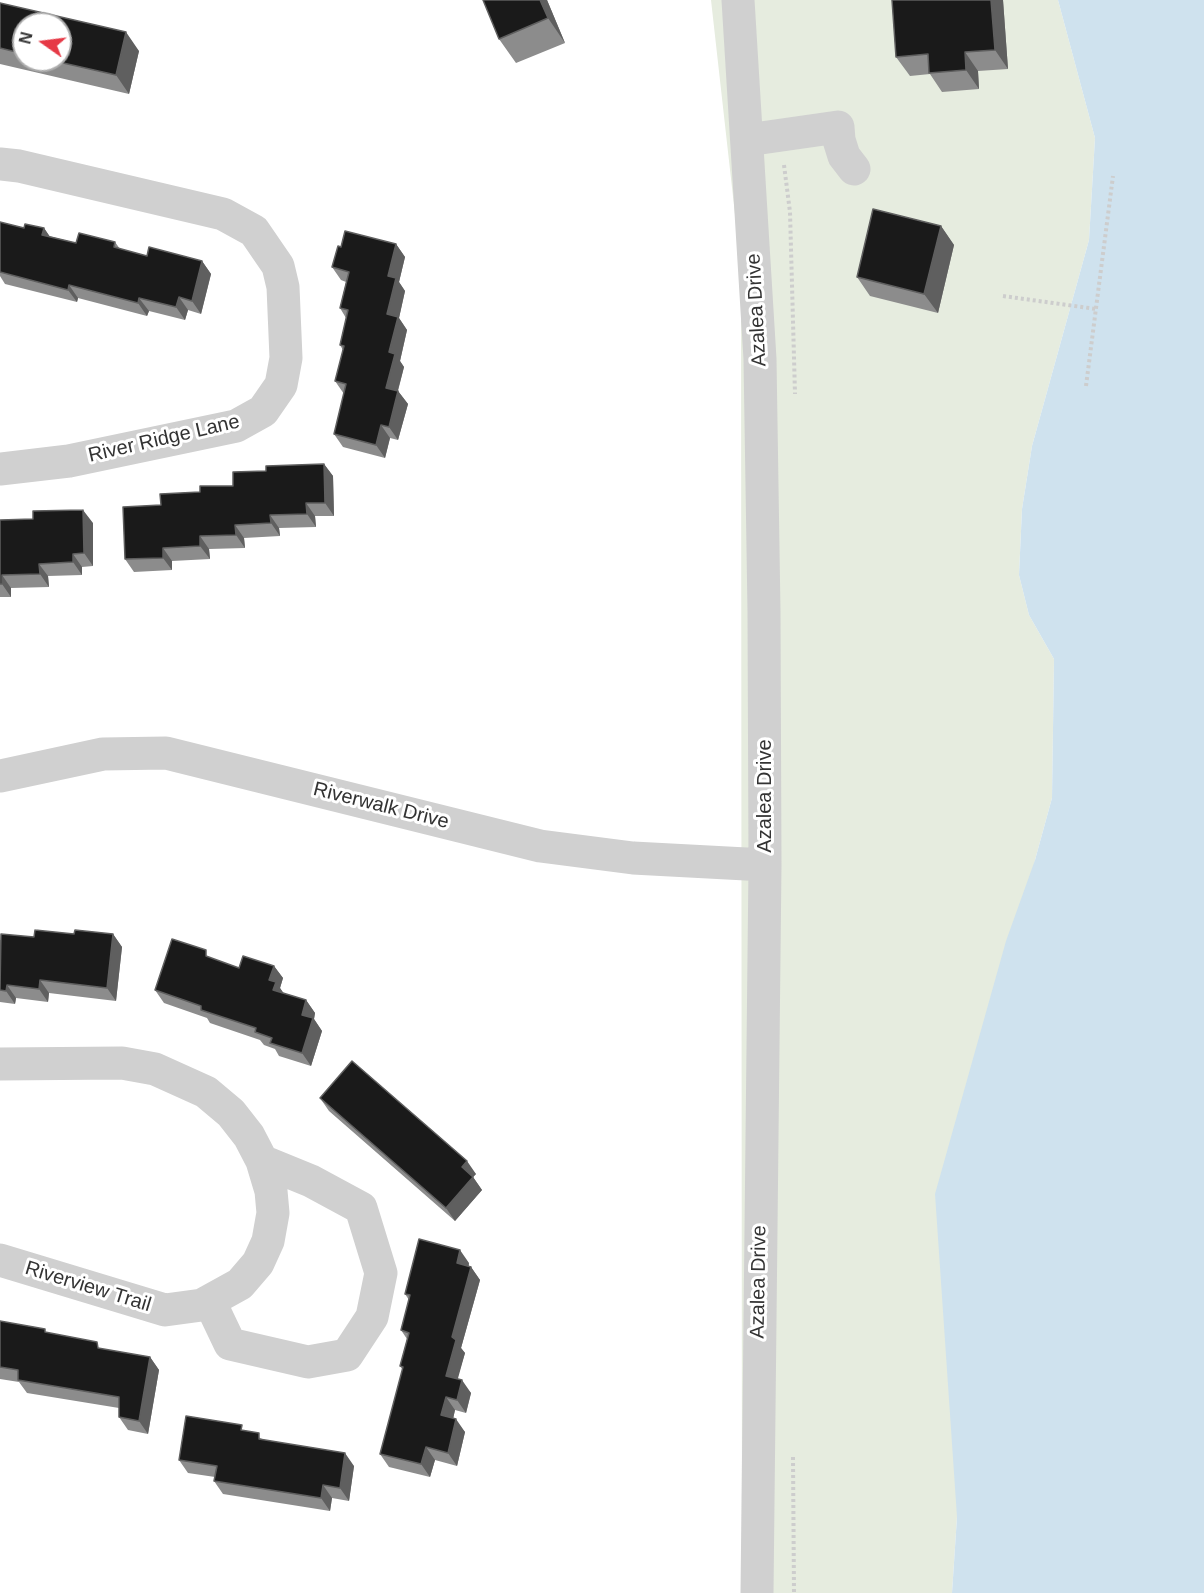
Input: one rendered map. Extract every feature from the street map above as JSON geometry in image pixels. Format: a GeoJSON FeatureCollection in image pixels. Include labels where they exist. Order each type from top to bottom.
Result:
{"type":"FeatureCollection","features":[{"type":"Feature","properties":{"kind":"street","name":"Azalea Drive"},"geometry":{"type":"LineString","coordinates":[[738,0],[760,359],[765,865],[757,1593]]}},
{"type":"Feature","properties":{"kind":"street"},"geometry":{"type":"LineString","coordinates":[[747,140],[838,127],[842,148],[849,164],[854,169]]}},
{"type":"Feature","properties":{"kind":"street","name":"River Ridge Lane"},"geometry":{"type":"LineString","coordinates":[[0,164],[19,166],[223,214],[254,231],[278,266],[283,287],[286,358],[281,386],[263,411],[236,426],[69,461],[0,469]]}},
{"type":"Feature","properties":{"kind":"street","name":"Riverwalk Drive"},"geometry":{"type":"LineString","coordinates":[[0,776],[103,754],[166,753],[540,846],[633,858],[765,865]]}},
{"type":"Feature","properties":{"kind":"street","name":"Riverview Trail"},"geometry":{"type":"LineString","coordinates":[[0,1064],[122,1063],[155,1069],[206,1092],[231,1113],[249,1136],[262,1161],[271,1191],[273,1213],[268,1241],[258,1263],[240,1284],[202,1305],[165,1310],[0,1260]]}},
{"type":"Feature","properties":{"kind":"street"},"geometry":{"type":"LineString","coordinates":[[210,1302],[230,1344],[308,1362],[346,1355],[372,1317],[381,1273],[361,1208],[311,1181],[262,1161]]}},
{"type":"Feature","properties":{"kind":"path"},"geometry":{"type":"LineString","coordinates":[[1086,386],[1113,176]]}},
{"type":"Feature","properties":{"kind":"path"},"geometry":{"type":"LineString","coordinates":[[1003,296],[1096,309]]}},
{"type":"Feature","properties":{"kind":"shaded area"},"geometry":{"type":"Polygon","coordinates":[[[711,0],[1058,0],[1095,138],[1089,240],[1032,446],[1022,509],[1019,575],[1029,615],[1054,659],[1052,798],[1035,860],[957,1517],[952,1593],[742,1593],[741,268],[711,0]]]}},
{"type":"Feature","properties":{"kind":"water"},"geometry":{"type":"Polygon","coordinates":[[[1058,0],[1204,0],[1204,1593],[952,1593],[957,1517],[935,1194],[1006,941],[1035,860],[1052,798],[1054,659],[1029,615],[1019,575],[1022,509],[1032,446],[1089,240],[1095,138],[1058,0]]]}},
{"type":"Feature","properties":{"kind":"building"},"geometry":{"type":"Polygon","coordinates":[[[483,0],[540,0],[548,18],[499,39],[483,0]]]}},
{"type":"Feature","properties":{"kind":"building"},"geometry":{"type":"Polygon","coordinates":[[[892,0],[991,0],[995,50],[965,52],[966,70],[929,73],[928,54],[896,57],[892,0]]]}},
{"type":"Feature","properties":{"kind":"building"},"geometry":{"type":"Polygon","coordinates":[[[0,3],[39,12],[12,12],[12,51],[0,48],[0,3]]]}},
{"type":"Feature","properties":{"kind":"building"},"geometry":{"type":"Polygon","coordinates":[[[72,20],[126,32],[116,75],[72,65],[72,20]]]}},
{"type":"Feature","properties":{"kind":"building"},"geometry":{"type":"Polygon","coordinates":[[[873,209],[941,226],[924,294],[857,277],[873,209]]]}},
{"type":"Feature","properties":{"kind":"building"},"geometry":{"type":"Polygon","coordinates":[[[0,222],[24,228],[25,224],[44,228],[42,235],[76,243],[79,233],[115,242],[114,247],[147,256],[149,247],[202,261],[192,301],[179,297],[176,307],[139,298],[138,303],[69,285],[68,290],[0,272],[0,222]]]}},
{"type":"Feature","properties":{"kind":"building"},"geometry":{"type":"Polygon","coordinates":[[[345,231],[396,244],[388,276],[396,278],[387,314],[398,317],[389,352],[395,354],[386,388],[398,391],[389,427],[381,425],[376,445],[334,434],[346,384],[335,381],[344,346],[340,345],[348,310],[340,308],[349,272],[332,267],[345,231]]]}},
{"type":"Feature","properties":{"kind":"building"},"geometry":{"type":"Polygon","coordinates":[[[324,464],[325,503],[306,503],[307,514],[270,515],[271,523],[235,525],[236,535],[200,536],[200,546],[163,548],[163,558],[125,559],[123,507],[161,505],[160,494],[200,492],[200,486],[233,486],[233,472],[266,471],[266,466],[324,464]]]}},
{"type":"Feature","properties":{"kind":"building"},"geometry":{"type":"Polygon","coordinates":[[[83,510],[84,553],[73,554],[73,562],[39,564],[40,574],[2,575],[2,584],[0,584],[0,520],[33,519],[33,511],[83,510]]]}},
{"type":"Feature","properties":{"kind":"building"},"geometry":{"type":"Polygon","coordinates":[[[35,930],[74,934],[75,930],[113,934],[107,988],[40,980],[39,989],[7,985],[6,991],[0,990],[1,934],[34,937],[35,930]]]}},
{"type":"Feature","properties":{"kind":"building"},"geometry":{"type":"Polygon","coordinates":[[[172,939],[206,950],[206,956],[239,968],[243,956],[274,966],[269,980],[276,982],[273,990],[306,1000],[302,1015],[313,1018],[302,1053],[270,1043],[272,1038],[255,1032],[256,1028],[201,1010],[201,1006],[155,990],[172,939]]]}},
{"type":"Feature","properties":{"kind":"building"},"geometry":{"type":"Polygon","coordinates":[[[352,1061],[467,1161],[462,1167],[473,1177],[446,1208],[320,1098],[352,1061]]]}},
{"type":"Feature","properties":{"kind":"building"},"geometry":{"type":"Polygon","coordinates":[[[419,1239],[460,1250],[457,1263],[471,1267],[452,1337],[456,1340],[446,1376],[462,1380],[457,1400],[446,1397],[441,1415],[456,1419],[448,1453],[426,1447],[421,1464],[380,1454],[403,1367],[400,1366],[409,1333],[401,1330],[410,1295],[405,1294],[419,1239]]]}},
{"type":"Feature","properties":{"kind":"building"},"geometry":{"type":"Polygon","coordinates":[[[0,1321],[97,1342],[98,1348],[150,1357],[139,1421],[119,1417],[119,1397],[18,1380],[18,1370],[0,1367],[0,1321]]]}},
{"type":"Feature","properties":{"kind":"building"},"geometry":{"type":"Polygon","coordinates":[[[186,1416],[242,1425],[241,1430],[259,1433],[259,1439],[345,1453],[340,1488],[323,1485],[321,1498],[214,1481],[217,1466],[179,1460],[186,1416]]]}}]}
